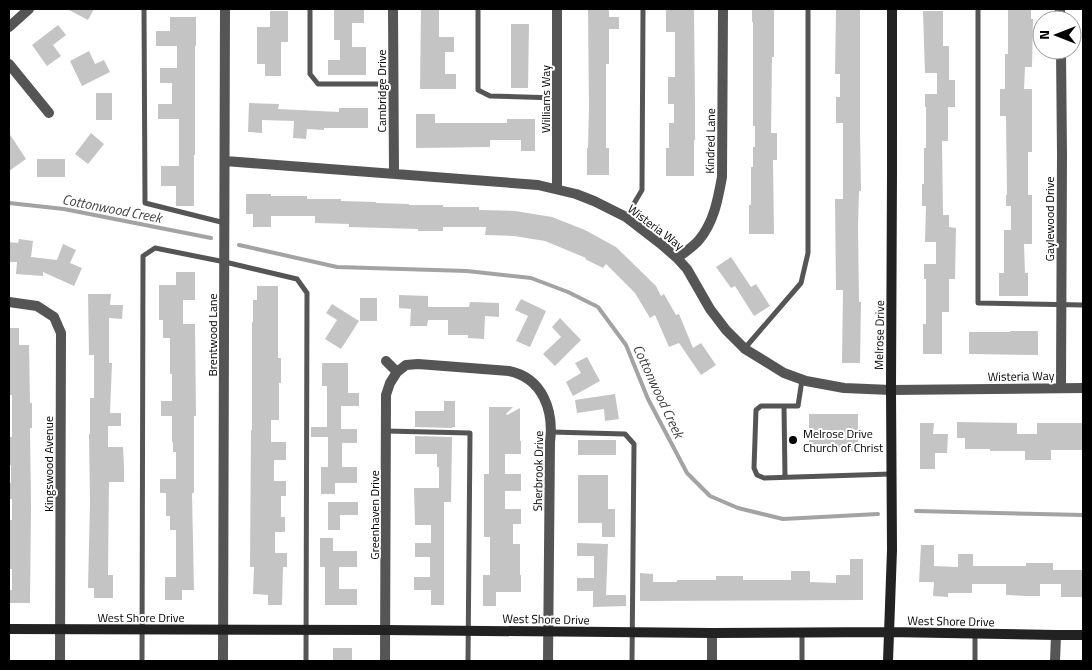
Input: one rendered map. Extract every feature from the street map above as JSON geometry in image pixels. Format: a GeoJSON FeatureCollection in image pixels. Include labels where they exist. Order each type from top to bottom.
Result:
{"type":"FeatureCollection","features":[{"type":"Feature","properties":{"kind":"street"},"geometry":{"type":"LineString","coordinates":[[9,27],[29,9]]}},
{"type":"Feature","properties":{"kind":"street","name":"Brentwood Lane"},"geometry":{"type":"LineString","coordinates":[[223,661],[225,9]]}},
{"type":"Feature","properties":{"kind":"street","name":"Cambridge Drive"},"geometry":{"type":"LineString","coordinates":[[393,9],[394,173]]}},
{"type":"Feature","properties":{"kind":"street","name":"Williams Way"},"geometry":{"type":"LineString","coordinates":[[557,9],[557,189]]}},
{"type":"Feature","properties":{"kind":"street","name":"Kindred Lane"},"geometry":{"type":"LineString","coordinates":[[677,258],[698,241],[710,223],[717,203],[722,177],[723,9]]}},
{"type":"Feature","properties":{"kind":"street","name":"Melrose Drive"},"geometry":{"type":"LineString","coordinates":[[888,661],[892,550],[890,390],[892,9]]}},
{"type":"Feature","properties":{"kind":"street","name":"Gaylewood Drive"},"geometry":{"type":"LineString","coordinates":[[1061,60],[1061,387]]}},
{"type":"Feature","properties":{"kind":"street"},"geometry":{"type":"LineString","coordinates":[[9,64],[49,113]]}},
{"type":"Feature","properties":{"kind":"street","name":"Wisteria Way"},"geometry":{"type":"LineString","coordinates":[[225,161],[538,185],[594,200],[626,217],[677,258],[687,269],[710,310],[744,349],[784,373],[802,380],[844,388],[890,390],[1083,388]]}},
{"type":"Feature","properties":{"kind":"street","name":"Kingswood Avenue"},"geometry":{"type":"LineString","coordinates":[[9,302],[37,306],[54,317],[60,333],[60,661]]}},
{"type":"Feature","properties":{"kind":"street"},"geometry":{"type":"LineString","coordinates":[[386,361],[397,372]]}},
{"type":"Feature","properties":{"kind":"street","name":"Sherbrook Drive"},"geometry":{"type":"LineString","coordinates":[[397,372],[406,365],[418,364],[509,371],[526,377],[536,385],[542,394],[550,416],[551,432],[548,661]]}},
{"type":"Feature","properties":{"kind":"street","name":"Greenhaven Drive"},"geometry":{"type":"LineString","coordinates":[[386,661],[386,395],[390,383],[397,372]]}},
{"type":"Feature","properties":{"kind":"street","name":"West Shore Drive"},"geometry":{"type":"LineString","coordinates":[[9,629],[712,633],[889,632],[1083,635]]}},
{"type":"Feature","properties":{"kind":"street"},"geometry":{"type":"LineString","coordinates":[[712,633],[712,661]]}},
{"type":"Feature","properties":{"kind":"street"},"geometry":{"type":"LineString","coordinates":[[1055,661],[1056,636]]}},
{"type":"Feature","properties":{"kind":"lane"},"geometry":{"type":"LineString","coordinates":[[144,9],[145,203],[225,223]]}},
{"type":"Feature","properties":{"kind":"lane"},"geometry":{"type":"LineString","coordinates":[[310,9],[310,74],[318,84],[393,84]]}},
{"type":"Feature","properties":{"kind":"lane"},"geometry":{"type":"LineString","coordinates":[[478,9],[478,90],[490,96],[557,98]]}},
{"type":"Feature","properties":{"kind":"lane"},"geometry":{"type":"LineString","coordinates":[[626,217],[642,190],[643,9]]}},
{"type":"Feature","properties":{"kind":"lane"},"geometry":{"type":"LineString","coordinates":[[744,349],[801,283],[808,253],[808,9]]}},
{"type":"Feature","properties":{"kind":"lane"},"geometry":{"type":"LineString","coordinates":[[978,9],[978,303],[1083,305]]}},
{"type":"Feature","properties":{"kind":"lane"},"geometry":{"type":"LineString","coordinates":[[142,661],[143,256],[155,248],[297,279],[307,293],[306,661]]}},
{"type":"Feature","properties":{"kind":"lane"},"geometry":{"type":"LineString","coordinates":[[802,380],[798,406],[761,406],[756,410],[754,468],[760,477],[891,474]]}},
{"type":"Feature","properties":{"kind":"lane"},"geometry":{"type":"LineString","coordinates":[[784,406],[785,477]]}},
{"type":"Feature","properties":{"kind":"lane"},"geometry":{"type":"LineString","coordinates":[[386,431],[470,433],[468,661]]}},
{"type":"Feature","properties":{"kind":"lane"},"geometry":{"type":"LineString","coordinates":[[551,432],[625,434],[634,444],[632,661]]}},
{"type":"Feature","properties":{"kind":"lane"},"geometry":{"type":"LineString","coordinates":[[802,633],[802,661]]}},
{"type":"Feature","properties":{"kind":"lane"},"geometry":{"type":"LineString","coordinates":[[975,634],[975,661]]}},
{"type":"Feature","properties":{"kind":"building"},"geometry":{"type":"Polygon","coordinates":[[[67,9],[94,9],[88,20],[67,9]]]}},
{"type":"Feature","properties":{"kind":"building"},"geometry":{"type":"Polygon","coordinates":[[[334,9],[364,9],[364,23],[352,23],[352,47],[366,47],[366,75],[328,75],[328,60],[340,60],[340,40],[334,40],[334,9]]]}},
{"type":"Feature","properties":{"kind":"building"},"geometry":{"type":"Polygon","coordinates":[[[421,9],[439,9],[439,37],[454,37],[454,52],[445,52],[445,74],[456,74],[456,89],[420,89],[421,9]]]}},
{"type":"Feature","properties":{"kind":"building"},"geometry":{"type":"Polygon","coordinates":[[[588,9],[609,9],[609,17],[619,17],[619,29],[609,29],[609,64],[606,64],[606,148],[609,148],[609,175],[587,175],[589,107],[588,9]]]}},
{"type":"Feature","properties":{"kind":"building"},"geometry":{"type":"Polygon","coordinates":[[[666,9],[694,9],[694,176],[666,176],[666,148],[669,148],[669,123],[674,123],[674,104],[668,104],[668,77],[675,77],[675,32],[666,32],[666,9]]]}},
{"type":"Feature","properties":{"kind":"building"},"geometry":{"type":"Polygon","coordinates":[[[752,9],[774,9],[771,133],[777,133],[777,160],[773,160],[774,234],[749,234],[751,167],[753,167],[753,147],[755,147],[755,126],[753,126],[752,9]]]}},
{"type":"Feature","properties":{"kind":"building"},"geometry":{"type":"Polygon","coordinates":[[[836,9],[860,9],[861,191],[859,191],[858,226],[859,302],[861,302],[860,363],[842,363],[843,290],[836,290],[835,199],[843,199],[843,123],[836,123],[836,97],[840,97],[840,74],[835,74],[836,9]]]}},
{"type":"Feature","properties":{"kind":"building"},"geometry":{"type":"Polygon","coordinates":[[[1008,9],[1031,9],[1032,67],[1025,67],[1024,89],[1032,89],[1032,152],[1028,152],[1028,195],[1032,195],[1032,244],[1024,244],[1025,273],[1028,273],[1028,296],[999,296],[999,273],[1004,273],[1004,230],[1011,230],[1011,206],[1006,206],[1006,116],[1000,116],[1000,89],[1005,89],[1005,54],[1008,54],[1008,9]]]}},
{"type":"Feature","properties":{"kind":"building"},"geometry":{"type":"Polygon","coordinates":[[[270,11],[288,11],[288,42],[281,42],[281,76],[265,76],[265,64],[257,64],[257,27],[270,27],[270,11]]]}},
{"type":"Feature","properties":{"kind":"building"},"geometry":{"type":"Polygon","coordinates":[[[923,11],[943,11],[943,46],[949,46],[949,80],[955,80],[955,107],[948,107],[948,141],[942,141],[943,215],[949,215],[949,227],[956,228],[955,279],[949,279],[949,312],[942,312],[942,354],[923,354],[923,324],[926,324],[924,264],[936,264],[936,242],[925,242],[926,206],[922,206],[924,148],[926,148],[925,94],[937,94],[937,73],[925,73],[923,11]]]}},
{"type":"Feature","properties":{"kind":"building"},"geometry":{"type":"Polygon","coordinates":[[[170,17],[196,17],[194,206],[176,206],[176,186],[161,186],[161,166],[179,166],[179,119],[158,119],[158,104],[172,104],[172,83],[160,83],[160,68],[177,68],[177,46],[156,46],[156,31],[170,31],[170,17]]]}},
{"type":"Feature","properties":{"kind":"building"},"geometry":{"type":"Polygon","coordinates":[[[511,24],[529,24],[528,88],[511,88],[511,24]]]}},
{"type":"Feature","properties":{"kind":"building"},"geometry":{"type":"Polygon","coordinates":[[[58,25],[66,35],[53,45],[61,56],[47,66],[32,45],[58,25]]]}},
{"type":"Feature","properties":{"kind":"building"},"geometry":{"type":"Polygon","coordinates":[[[89,51],[95,64],[104,60],[110,72],[82,86],[70,61],[89,51]]]}},
{"type":"Feature","properties":{"kind":"building"},"geometry":{"type":"Polygon","coordinates":[[[96,93],[112,93],[112,120],[96,120],[96,93]]]}},
{"type":"Feature","properties":{"kind":"building"},"geometry":{"type":"Polygon","coordinates":[[[249,103],[279,104],[278,109],[339,112],[339,108],[368,108],[368,128],[307,129],[306,139],[293,138],[294,121],[262,120],[262,133],[248,132],[249,103]]]}},
{"type":"Feature","properties":{"kind":"building"},"geometry":{"type":"Polygon","coordinates":[[[416,114],[435,114],[435,123],[507,123],[507,119],[535,119],[535,151],[521,151],[521,140],[490,140],[490,147],[416,148],[416,114]]]}},
{"type":"Feature","properties":{"kind":"building"},"geometry":{"type":"Polygon","coordinates":[[[9,133],[26,159],[9,171],[9,133]]]}},
{"type":"Feature","properties":{"kind":"building"},"geometry":{"type":"Polygon","coordinates":[[[91,133],[104,144],[88,164],[75,154],[91,133]]]}},
{"type":"Feature","properties":{"kind":"building"},"geometry":{"type":"Polygon","coordinates":[[[37,159],[65,159],[65,177],[37,177],[37,159]]]}},
{"type":"Feature","properties":{"kind":"building"},"geometry":{"type":"Polygon","coordinates":[[[246,194],[307,196],[307,199],[443,205],[443,207],[479,207],[479,210],[515,211],[552,217],[585,230],[616,247],[656,286],[661,296],[664,294],[676,315],[679,314],[693,348],[701,343],[716,365],[701,375],[679,343],[669,347],[655,315],[650,318],[635,293],[606,264],[603,268],[586,258],[545,241],[514,236],[485,235],[486,227],[443,227],[443,231],[418,231],[418,229],[349,227],[349,224],[315,223],[315,216],[271,216],[271,227],[253,227],[253,214],[246,214],[246,194]]]}},
{"type":"Feature","properties":{"kind":"building"},"geometry":{"type":"Polygon","coordinates":[[[19,239],[33,241],[31,257],[57,260],[63,244],[76,250],[70,263],[82,268],[74,286],[43,272],[43,276],[16,274],[17,262],[9,262],[9,242],[18,243],[19,239]]]}},
{"type":"Feature","properties":{"kind":"building"},"geometry":{"type":"Polygon","coordinates":[[[731,257],[751,287],[756,284],[770,306],[754,316],[735,286],[731,288],[716,267],[731,257]]]}},
{"type":"Feature","properties":{"kind":"building"},"geometry":{"type":"Polygon","coordinates":[[[176,272],[195,272],[195,300],[183,300],[183,324],[195,324],[196,416],[194,416],[194,493],[192,493],[194,590],[182,590],[182,600],[165,600],[165,577],[176,577],[176,530],[170,530],[170,516],[166,516],[166,493],[160,493],[160,479],[176,479],[176,452],[173,452],[172,416],[161,416],[161,401],[172,401],[172,374],[170,374],[170,338],[163,338],[163,320],[159,320],[159,285],[176,285],[176,272]]]}},
{"type":"Feature","properties":{"kind":"building"},"geometry":{"type":"Polygon","coordinates":[[[257,286],[278,286],[278,358],[281,358],[281,383],[279,383],[279,420],[271,420],[271,442],[286,442],[286,460],[274,460],[274,481],[286,481],[286,496],[281,496],[281,517],[285,517],[285,532],[275,532],[275,553],[287,553],[287,567],[283,567],[282,605],[268,605],[268,595],[253,594],[254,567],[250,567],[252,322],[253,300],[257,300],[257,286]]]}},
{"type":"Feature","properties":{"kind":"building"},"geometry":{"type":"Polygon","coordinates":[[[88,294],[111,294],[110,305],[123,305],[122,319],[109,318],[109,363],[112,363],[110,413],[121,413],[121,426],[108,426],[108,447],[123,447],[124,468],[124,482],[109,482],[108,575],[113,575],[113,598],[94,598],[94,588],[88,588],[89,434],[90,398],[94,398],[94,355],[89,355],[88,294]]]}},
{"type":"Feature","properties":{"kind":"building"},"geometry":{"type":"Polygon","coordinates":[[[399,295],[428,296],[428,307],[469,307],[470,302],[499,303],[499,317],[485,316],[484,339],[468,338],[468,335],[448,335],[448,320],[428,320],[427,326],[410,326],[411,309],[399,308],[399,295]]]}},
{"type":"Feature","properties":{"kind":"building"},"geometry":{"type":"Polygon","coordinates":[[[360,298],[377,298],[377,321],[360,321],[360,298]]]}},
{"type":"Feature","properties":{"kind":"building"},"geometry":{"type":"Polygon","coordinates":[[[521,299],[546,311],[530,347],[516,341],[528,316],[515,310],[521,299]]]}},
{"type":"Feature","properties":{"kind":"building"},"geometry":{"type":"Polygon","coordinates":[[[332,304],[359,321],[341,349],[325,339],[337,320],[326,313],[332,304]]]}},
{"type":"Feature","properties":{"kind":"building"},"geometry":{"type":"Polygon","coordinates":[[[560,318],[581,340],[555,366],[543,354],[561,337],[552,327],[560,318]]]}},
{"type":"Feature","properties":{"kind":"building"},"geometry":{"type":"Polygon","coordinates":[[[9,328],[19,328],[19,345],[29,345],[30,403],[32,403],[32,428],[30,428],[30,603],[9,603],[9,590],[12,590],[9,520],[12,520],[12,499],[9,499],[11,465],[9,465],[9,437],[12,437],[12,395],[9,395],[9,328]]]}},
{"type":"Feature","properties":{"kind":"building"},"geometry":{"type":"Polygon","coordinates":[[[1038,331],[1038,355],[969,354],[969,332],[1038,331]]]}},
{"type":"Feature","properties":{"kind":"building"},"geometry":{"type":"Polygon","coordinates":[[[587,357],[600,381],[573,396],[566,382],[581,373],[575,363],[587,357]]]}},
{"type":"Feature","properties":{"kind":"building"},"geometry":{"type":"Polygon","coordinates":[[[322,363],[348,363],[348,393],[359,393],[359,406],[341,406],[341,429],[357,429],[357,443],[342,443],[342,467],[357,467],[357,483],[335,483],[335,494],[321,494],[321,467],[328,467],[328,437],[311,437],[311,427],[327,427],[327,386],[322,386],[322,363]]]}},
{"type":"Feature","properties":{"kind":"building"},"geometry":{"type":"Polygon","coordinates":[[[615,394],[619,419],[605,421],[604,409],[577,413],[575,400],[615,394]]]}},
{"type":"Feature","properties":{"kind":"building"},"geometry":{"type":"Polygon","coordinates":[[[444,401],[455,401],[455,427],[415,427],[415,411],[444,411],[444,401]]]}},
{"type":"Feature","properties":{"kind":"building"},"geometry":{"type":"Polygon","coordinates":[[[489,407],[513,407],[507,415],[520,408],[521,454],[505,454],[505,474],[521,474],[521,491],[505,491],[505,509],[521,509],[521,524],[513,524],[513,544],[520,544],[521,592],[496,592],[496,606],[483,606],[483,575],[490,575],[490,537],[484,537],[484,474],[489,474],[489,407]]]}},
{"type":"Feature","properties":{"kind":"building","name":"Melrose Drive Church of Christ"},"geometry":{"type":"Polygon","coordinates":[[[809,414],[858,414],[858,451],[809,450],[809,414]]]}},
{"type":"Feature","properties":{"kind":"building"},"geometry":{"type":"Polygon","coordinates":[[[957,422],[1017,423],[1017,434],[1037,434],[1037,423],[1083,423],[1083,450],[1051,450],[1051,460],[1025,460],[1025,451],[965,449],[965,438],[957,438],[957,422]]]}},
{"type":"Feature","properties":{"kind":"building"},"geometry":{"type":"Polygon","coordinates":[[[920,423],[934,423],[933,434],[948,434],[947,453],[935,453],[935,469],[920,469],[920,423]]]}},
{"type":"Feature","properties":{"kind":"building"},"geometry":{"type":"Polygon","coordinates":[[[415,436],[452,437],[451,502],[444,502],[444,605],[431,605],[431,590],[414,590],[414,577],[430,577],[430,557],[415,557],[415,543],[431,543],[431,525],[415,525],[414,488],[439,488],[437,454],[415,454],[415,436]]]}},
{"type":"Feature","properties":{"kind":"building"},"geometry":{"type":"Polygon","coordinates":[[[578,440],[616,440],[616,455],[578,455],[578,440]]]}},
{"type":"Feature","properties":{"kind":"building"},"geometry":{"type":"Polygon","coordinates":[[[578,475],[608,475],[608,509],[615,509],[615,537],[602,537],[602,523],[578,523],[578,475]]]}},
{"type":"Feature","properties":{"kind":"building"},"geometry":{"type":"Polygon","coordinates":[[[328,502],[358,502],[358,515],[340,515],[340,530],[328,530],[328,502]]]}},
{"type":"Feature","properties":{"kind":"building"},"geometry":{"type":"Polygon","coordinates":[[[320,538],[333,538],[333,551],[357,551],[357,567],[339,567],[339,589],[357,589],[357,605],[325,605],[325,567],[320,567],[320,538]]]}},
{"type":"Feature","properties":{"kind":"building"},"geometry":{"type":"Polygon","coordinates":[[[577,543],[608,544],[606,595],[626,595],[626,606],[593,607],[593,591],[577,591],[577,578],[594,578],[594,556],[577,556],[577,543]]]}},
{"type":"Feature","properties":{"kind":"building"},"geometry":{"type":"Polygon","coordinates":[[[921,545],[934,545],[934,566],[958,567],[958,554],[973,554],[973,566],[1026,566],[1026,563],[1053,563],[1053,570],[1083,570],[1083,597],[1061,597],[1061,584],[1040,584],[1040,596],[1006,595],[1006,584],[972,584],[972,593],[948,593],[948,597],[933,596],[934,582],[919,582],[921,545]]]}},
{"type":"Feature","properties":{"kind":"building"},"geometry":{"type":"Polygon","coordinates":[[[850,559],[863,559],[863,600],[640,601],[640,573],[653,574],[653,582],[677,582],[677,580],[716,580],[716,576],[743,576],[743,580],[791,580],[791,571],[810,571],[810,582],[836,583],[836,575],[850,575],[850,559]]]}},
{"type":"Feature","properties":{"kind":"building"},"geometry":{"type":"Polygon","coordinates":[[[333,648],[352,648],[352,661],[333,661],[333,648]]]}},
{"type":"Feature","properties":{"kind":"waterway","name":"Cottonwood Creek"},"geometry":{"type":"LineString","coordinates":[[9,203],[64,209],[211,238]]}},
{"type":"Feature","properties":{"kind":"waterway","name":"Cottonwood Creek"},"geometry":{"type":"LineString","coordinates":[[239,245],[337,267],[467,271],[531,278],[568,292],[598,307],[626,345],[648,399],[687,473],[710,496],[738,508],[783,519],[878,514]]}},
{"type":"Feature","properties":{"kind":"waterway","name":"Cottonwood Creek"},"geometry":{"type":"LineString","coordinates":[[916,511],[1083,515]]}},
{"type":"Feature","properties":{"kind":"place","name":"Melrose Drive Church of Christ"},"geometry":{"type":"Point","coordinates":[793,440]}}]}
